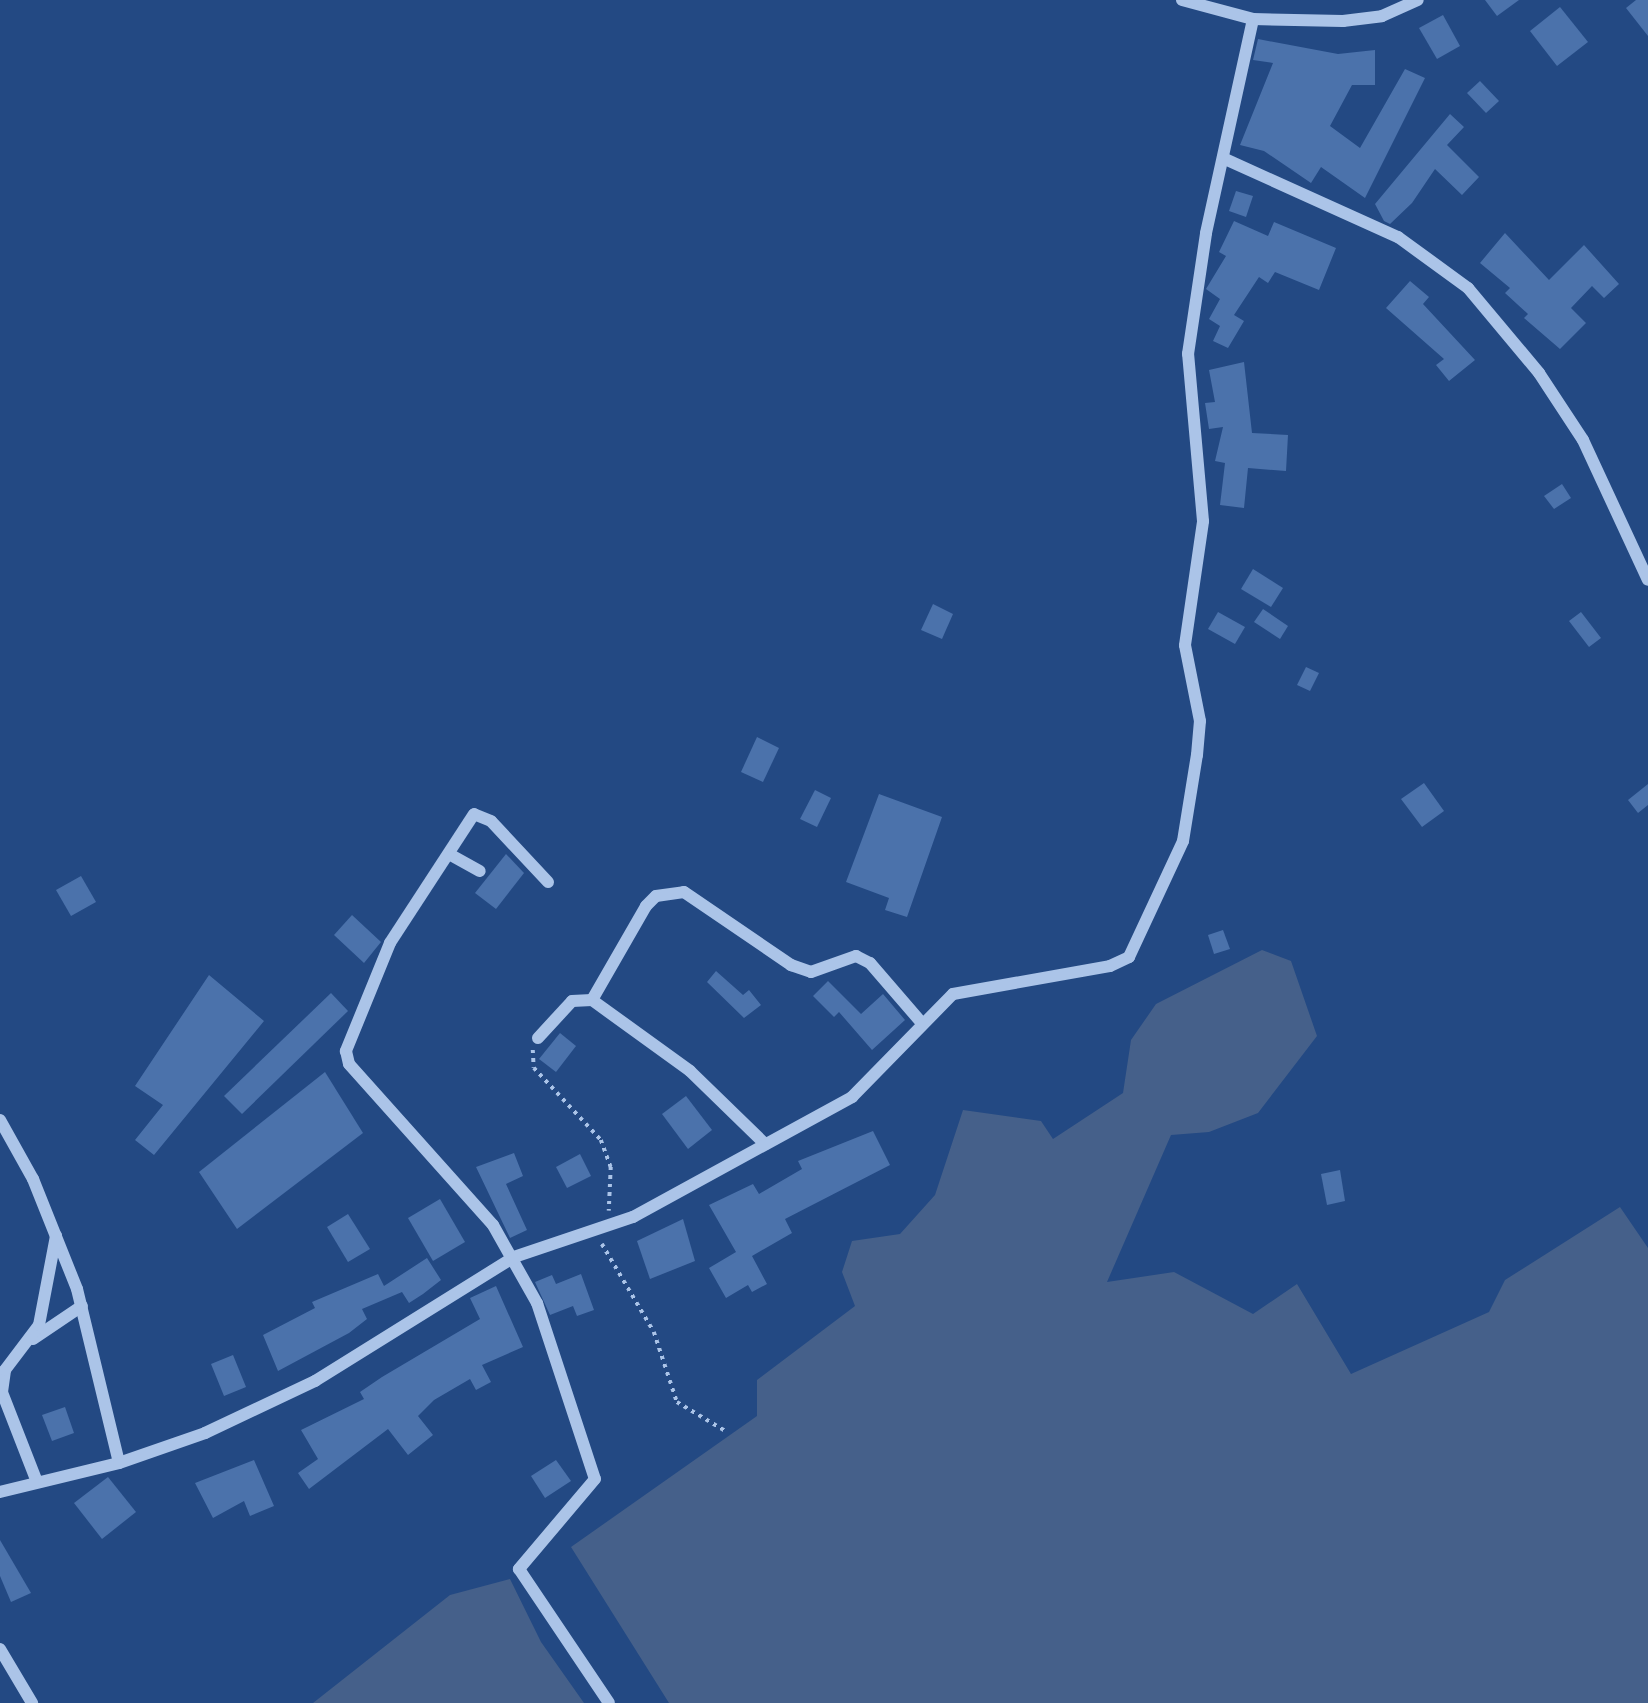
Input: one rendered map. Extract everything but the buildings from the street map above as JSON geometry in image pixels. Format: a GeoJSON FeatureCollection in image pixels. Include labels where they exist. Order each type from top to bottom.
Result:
{"type":"FeatureCollection","features":[{"type":"Feature","properties":{"kind":"street"},"geometry":{"type":"LineString","coordinates":[[1182,0],[1253,19],[1343,21],[1382,16],[1418,0]]}},
{"type":"Feature","properties":{"kind":"street"},"geometry":{"type":"LineString","coordinates":[[0,1492],[119,1463],[205,1433],[315,1381],[514,1257],[601,1231],[852,1097],[878,1077],[921,1022],[953,994],[1110,966],[1129,957],[1183,841],[1200,721],[1185,645],[1203,521],[1188,354],[1253,19]]}},
{"type":"Feature","properties":{"kind":"street"},"geometry":{"type":"LineString","coordinates":[[1225,159],[1398,237],[1468,288],[1539,373],[1583,440],[1648,580]]}},
{"type":"Feature","properties":{"kind":"street"},"geometry":{"type":"LineString","coordinates":[[548,882],[485,815],[474,814],[390,943],[346,1051],[349,1065],[514,1257],[563,1369],[595,1470],[591,1490],[549,1528],[519,1569],[609,1703]]}},
{"type":"Feature","properties":{"kind":"street"},"geometry":{"type":"LineString","coordinates":[[449,854],[480,871]]}},
{"type":"Feature","properties":{"kind":"street"},"geometry":{"type":"LineString","coordinates":[[592,1000],[646,906],[656,896],[684,892],[791,965],[811,972],[856,956],[870,963],[921,1022]]}},
{"type":"Feature","properties":{"kind":"street"},"geometry":{"type":"LineString","coordinates":[[538,1038],[572,1001],[592,1000],[690,1071],[765,1144]]}},
{"type":"Feature","properties":{"kind":"street"},"geometry":{"type":"LineString","coordinates":[[0,1119],[56,1236],[82,1306],[119,1463]]}},
{"type":"Feature","properties":{"kind":"street"},"geometry":{"type":"LineString","coordinates":[[37,1482],[2,1392],[5,1370],[27,1343],[45,1308],[56,1236]]}},
{"type":"Feature","properties":{"kind":"street"},"geometry":{"type":"LineString","coordinates":[[27,1343],[82,1306]]}},
{"type":"Feature","properties":{"kind":"street"},"geometry":{"type":"LineString","coordinates":[[0,1649],[32,1703]]}},
{"type":"Feature","properties":{"kind":"path"},"geometry":{"type":"LineString","coordinates":[[538,1038],[530,1056],[534,1068],[601,1140],[611,1167],[601,1231],[654,1332],[677,1402],[727,1432]]}},
{"type":"Feature","properties":{"kind":"water"},"geometry":{"type":"Polygon","coordinates":[[[1262,950],[1291,961],[1317,1036],[1258,1113],[1209,1132],[1171,1135],[1107,1282],[1174,1272],[1253,1314],[1297,1284],[1351,1374],[1489,1312],[1505,1280],[1620,1207],[1648,1248],[1648,1703],[669,1703],[571,1547],[757,1416],[757,1380],[855,1306],[842,1272],[852,1241],[900,1234],[935,1195],[963,1110],[1041,1121],[1053,1139],[1123,1093],[1131,1040],[1156,1004],[1262,950]]]}},
{"type":"Feature","properties":{"kind":"water"},"geometry":{"type":"Polygon","coordinates":[[[510,1579],[541,1642],[584,1703],[313,1703],[450,1595],[510,1579]]]}}]}
